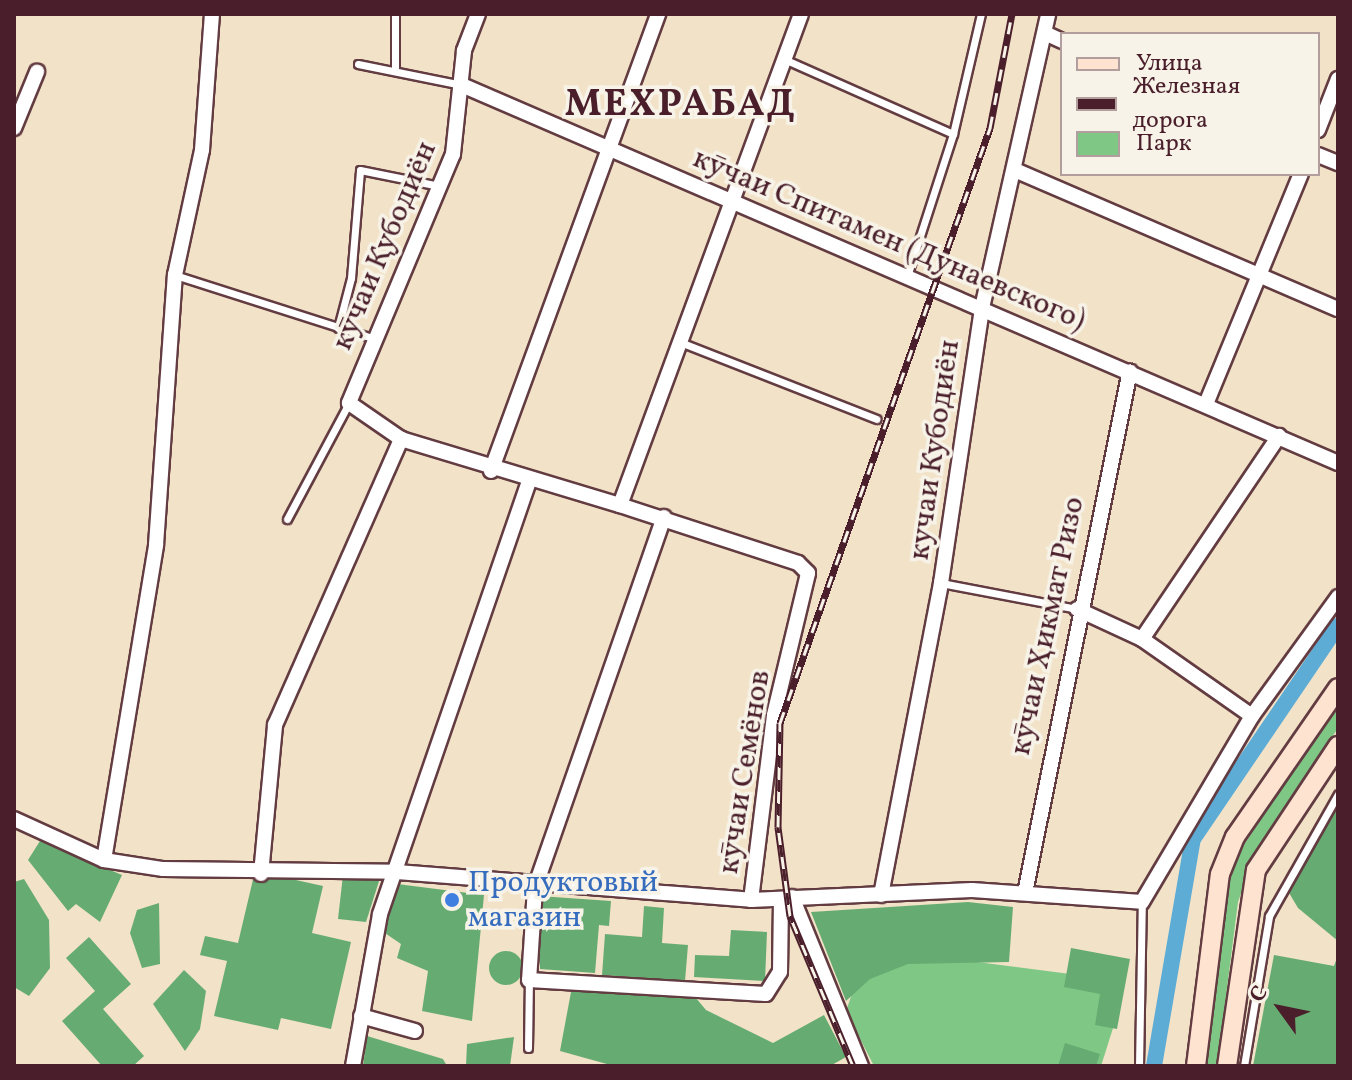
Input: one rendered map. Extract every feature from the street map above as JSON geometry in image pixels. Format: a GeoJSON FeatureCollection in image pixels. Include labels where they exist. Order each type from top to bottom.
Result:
{"type":"FeatureCollection","features":[{"type":"Feature","properties":{"kind":"main road"},"geometry":{"type":"LineString","coordinates":[[1196,1066],[1220,874],[1235,837],[1338,688]]}},
{"type":"Feature","properties":{"kind":"main road"},"geometry":{"type":"LineString","coordinates":[[1227,1066],[1256,870],[1338,746]]}},
{"type":"Feature","properties":{"kind":"street"},"geometry":{"type":"LineString","coordinates":[[104,860],[156,545],[175,275],[202,150],[212,14]]}},
{"type":"Feature","properties":{"kind":"street","name":"кӯчаи Қубодиён"},"geometry":{"type":"LineString","coordinates":[[349,403],[373,338],[441,186],[459,137],[464,51],[478,14]]}},
{"type":"Feature","properties":{"kind":"street"},"geometry":{"type":"LineString","coordinates":[[491,471],[605,149],[658,14]]}},
{"type":"Feature","properties":{"kind":"street"},"geometry":{"type":"LineString","coordinates":[[620,505],[727,199],[801,14]]}},
{"type":"Feature","properties":{"kind":"street","name":"кучаи Кубодиён"},"geometry":{"type":"LineString","coordinates":[[881,895],[941,583],[982,308],[1017,171],[1048,14]]}},
{"type":"Feature","properties":{"kind":"street"},"geometry":{"type":"LineString","coordinates":[[1045,33],[1060,40]]}},
{"type":"Feature","properties":{"kind":"street"},"geometry":{"type":"LineString","coordinates":[[14,128],[37,72]]}},
{"type":"Feature","properties":{"kind":"street"},"geometry":{"type":"LineString","coordinates":[[1320,125],[1338,79]]}},
{"type":"Feature","properties":{"kind":"street","name":"кӯчаи Спитамен (Дунаевского)"},"geometry":{"type":"LineString","coordinates":[[464,86],[1338,463]]}},
{"type":"Feature","properties":{"kind":"street"},"geometry":{"type":"LineString","coordinates":[[1017,171],[1338,309]]}},
{"type":"Feature","properties":{"kind":"street"},"geometry":{"type":"LineString","coordinates":[[1206,404],[1300,176]]}},
{"type":"Feature","properties":{"kind":"street","name":"кӯчаи Ҳикмат Ризо"},"geometry":{"type":"LineString","coordinates":[[1025,893],[1077,609],[1130,371]]}},
{"type":"Feature","properties":{"kind":"street"},"geometry":{"type":"LineString","coordinates":[[349,403],[401,439],[491,471],[664,517],[535,888],[529,980],[766,994],[780,972],[786,899]]}},
{"type":"Feature","properties":{"kind":"street"},"geometry":{"type":"LineString","coordinates":[[1142,639],[1279,436]]}},
{"type":"Feature","properties":{"kind":"street"},"geometry":{"type":"LineString","coordinates":[[261,874],[275,725],[401,439]]}},
{"type":"Feature","properties":{"kind":"street"},"geometry":{"type":"LineString","coordinates":[[353,1066],[380,914],[529,482]]}},
{"type":"Feature","properties":{"kind":"street","name":"кӯчаи Семёнов"},"geometry":{"type":"LineString","coordinates":[[664,517],[798,563],[810,581],[774,715],[751,900]]}},
{"type":"Feature","properties":{"kind":"street"},"geometry":{"type":"LineString","coordinates":[[14,819],[104,860],[261,874],[397,872],[535,888],[751,900],[1025,893],[1142,902],[1252,716],[1338,597]]}},
{"type":"Feature","properties":{"kind":"street"},"geometry":{"type":"LineString","coordinates":[[1077,609],[1142,639],[1252,716]]}},
{"type":"Feature","properties":{"kind":"street"},"geometry":{"type":"LineString","coordinates":[[786,899],[861,1066]]}},
{"type":"Feature","properties":{"kind":"street"},"geometry":{"type":"LineString","coordinates":[[361,1016],[415,1031]]}},
{"type":"Feature","properties":{"kind":"lane"},"geometry":{"type":"LineString","coordinates":[[395,14],[395,71]]}},
{"type":"Feature","properties":{"kind":"lane"},"geometry":{"type":"LineString","coordinates":[[907,276],[953,134],[981,14]]}},
{"type":"Feature","properties":{"kind":"lane"},"geometry":{"type":"LineString","coordinates":[[783,59],[953,134]]}},
{"type":"Feature","properties":{"kind":"lane"},"geometry":{"type":"LineString","coordinates":[[358,64],[464,86]]}},
{"type":"Feature","properties":{"kind":"lane"},"geometry":{"type":"LineString","coordinates":[[338,328],[351,278],[360,170],[441,186]]}},
{"type":"Feature","properties":{"kind":"lane"},"geometry":{"type":"LineString","coordinates":[[175,275],[373,338]]}},
{"type":"Feature","properties":{"kind":"lane"},"geometry":{"type":"LineString","coordinates":[[679,342],[876,419]]}},
{"type":"Feature","properties":{"kind":"lane"},"geometry":{"type":"LineString","coordinates":[[287,519],[349,403]]}},
{"type":"Feature","properties":{"kind":"lane"},"geometry":{"type":"LineString","coordinates":[[941,583],[1077,609]]}},
{"type":"Feature","properties":{"kind":"lane"},"geometry":{"type":"LineString","coordinates":[[1244,1066],[1269,916],[1338,794]]}},
{"type":"Feature","properties":{"kind":"lane"},"geometry":{"type":"LineString","coordinates":[[1139,1066],[1142,902]]}},
{"type":"Feature","properties":{"kind":"lane"},"geometry":{"type":"LineString","coordinates":[[528,1048],[529,980]]}},
{"type":"Feature","properties":{"kind":"green space"},"geometry":{"type":"Polygon","coordinates":[[[1338,702],[1338,728],[1253,859],[1238,902],[1217,1066],[1207,1066],[1225,898],[1238,854],[1338,702]]]}},
{"type":"Feature","properties":{"kind":"green space"},"geometry":{"type":"Polygon","coordinates":[[[1338,799],[1338,941],[1298,908],[1285,886],[1338,799]]]}},
{"type":"Feature","properties":{"kind":"green space"},"geometry":{"type":"Polygon","coordinates":[[[40,841],[122,875],[100,922],[76,904],[68,911],[28,860],[40,841]]]}},
{"type":"Feature","properties":{"kind":"green space"},"geometry":{"type":"Polygon","coordinates":[[[255,871],[323,886],[312,933],[351,942],[331,1029],[281,1018],[278,1030],[214,1016],[227,961],[200,955],[205,936],[238,943],[255,871]]]}},
{"type":"Feature","properties":{"kind":"green space"},"geometry":{"type":"Polygon","coordinates":[[[343,875],[380,878],[366,922],[338,919],[343,875]]]}},
{"type":"Feature","properties":{"kind":"green space"},"geometry":{"type":"Polygon","coordinates":[[[24,879],[49,920],[50,968],[29,996],[14,987],[14,882],[24,879]]]}},
{"type":"Feature","properties":{"kind":"green space"},"geometry":{"type":"Polygon","coordinates":[[[397,884],[484,895],[472,1021],[422,1011],[428,971],[397,958],[401,944],[379,929],[397,884]]]}},
{"type":"Feature","properties":{"kind":"green space"},"geometry":{"type":"Polygon","coordinates":[[[539,896],[611,901],[609,926],[599,925],[595,973],[540,969],[539,896]]]}},
{"type":"Feature","properties":{"kind":"green space"},"geometry":{"type":"Polygon","coordinates":[[[968,902],[1013,907],[1009,962],[908,964],[870,979],[846,1001],[811,912],[968,902]]]}},
{"type":"Feature","properties":{"kind":"green space"},"geometry":{"type":"Polygon","coordinates":[[[159,903],[160,964],[142,968],[130,933],[137,910],[159,903]]]}},
{"type":"Feature","properties":{"kind":"green space"},"geometry":{"type":"Polygon","coordinates":[[[644,906],[664,908],[662,943],[688,945],[685,981],[602,975],[605,934],[642,937],[644,906]]]}},
{"type":"Feature","properties":{"kind":"green space"},"geometry":{"type":"Polygon","coordinates":[[[731,930],[767,932],[765,981],[694,977],[695,955],[729,956],[731,930]]]}},
{"type":"Feature","properties":{"kind":"green space"},"geometry":{"type":"Polygon","coordinates":[[[89,937],[131,984],[103,1009],[144,1056],[133,1066],[102,1066],[62,1021],[95,991],[66,958],[89,937]]]}},
{"type":"Feature","properties":{"kind":"green space"},"geometry":{"type":"Polygon","coordinates":[[[868,948],[1101,978],[1113,1028],[1101,1066],[874,1066],[846,1011],[868,948]]]}},
{"type":"Feature","properties":{"kind":"green space"},"geometry":{"type":"Polygon","coordinates":[[[1071,948],[1130,959],[1117,1029],[1095,1025],[1100,994],[1064,987],[1071,948]]]}},
{"type":"Feature","properties":{"kind":"green space"},"geometry":{"type":"Polygon","coordinates":[[[506,951],[518,956],[523,968],[518,980],[506,985],[494,980],[489,968],[494,956],[506,951]]]}},
{"type":"Feature","properties":{"kind":"green space"},"geometry":{"type":"Polygon","coordinates":[[[1274,955],[1334,966],[1338,955],[1338,1066],[1253,1066],[1274,955]]]}},
{"type":"Feature","properties":{"kind":"green space"},"geometry":{"type":"Polygon","coordinates":[[[184,970],[206,991],[200,1029],[185,1051],[153,1004],[184,970]]]}},
{"type":"Feature","properties":{"kind":"green space"},"geometry":{"type":"Polygon","coordinates":[[[690,991],[706,1010],[773,1043],[824,1015],[846,1057],[830,1066],[614,1066],[560,1051],[571,992],[690,991]]]}},
{"type":"Feature","properties":{"kind":"green space"},"geometry":{"type":"Polygon","coordinates":[[[367,1036],[443,1059],[447,1066],[363,1066],[367,1036]]]}},
{"type":"Feature","properties":{"kind":"green space"},"geometry":{"type":"Polygon","coordinates":[[[514,1037],[510,1066],[466,1066],[467,1044],[514,1037]]]}},
{"type":"Feature","properties":{"kind":"green space"},"geometry":{"type":"Polygon","coordinates":[[[1065,1043],[1100,1054],[1096,1066],[1058,1066],[1065,1043]]]}},
{"type":"Feature","properties":{"kind":"waterway"},"geometry":{"type":"LineString","coordinates":[[1154,1066],[1193,839],[1338,626]]}},
{"type":"Feature","properties":{"kind":"railway"},"geometry":{"type":"LineString","coordinates":[[853,1066],[790,916],[778,827],[780,723],[990,128],[1012,14]]}},
{"type":"Feature","properties":{"kind":"place","name":"Продуктовый магазин"},"geometry":{"type":"Point","coordinates":[452,900]}},
{"type":"Feature","properties":{"kind":"district","name":"МЕХРАБАД"},"geometry":{"type":"Point","coordinates":[681,106]}}]}
